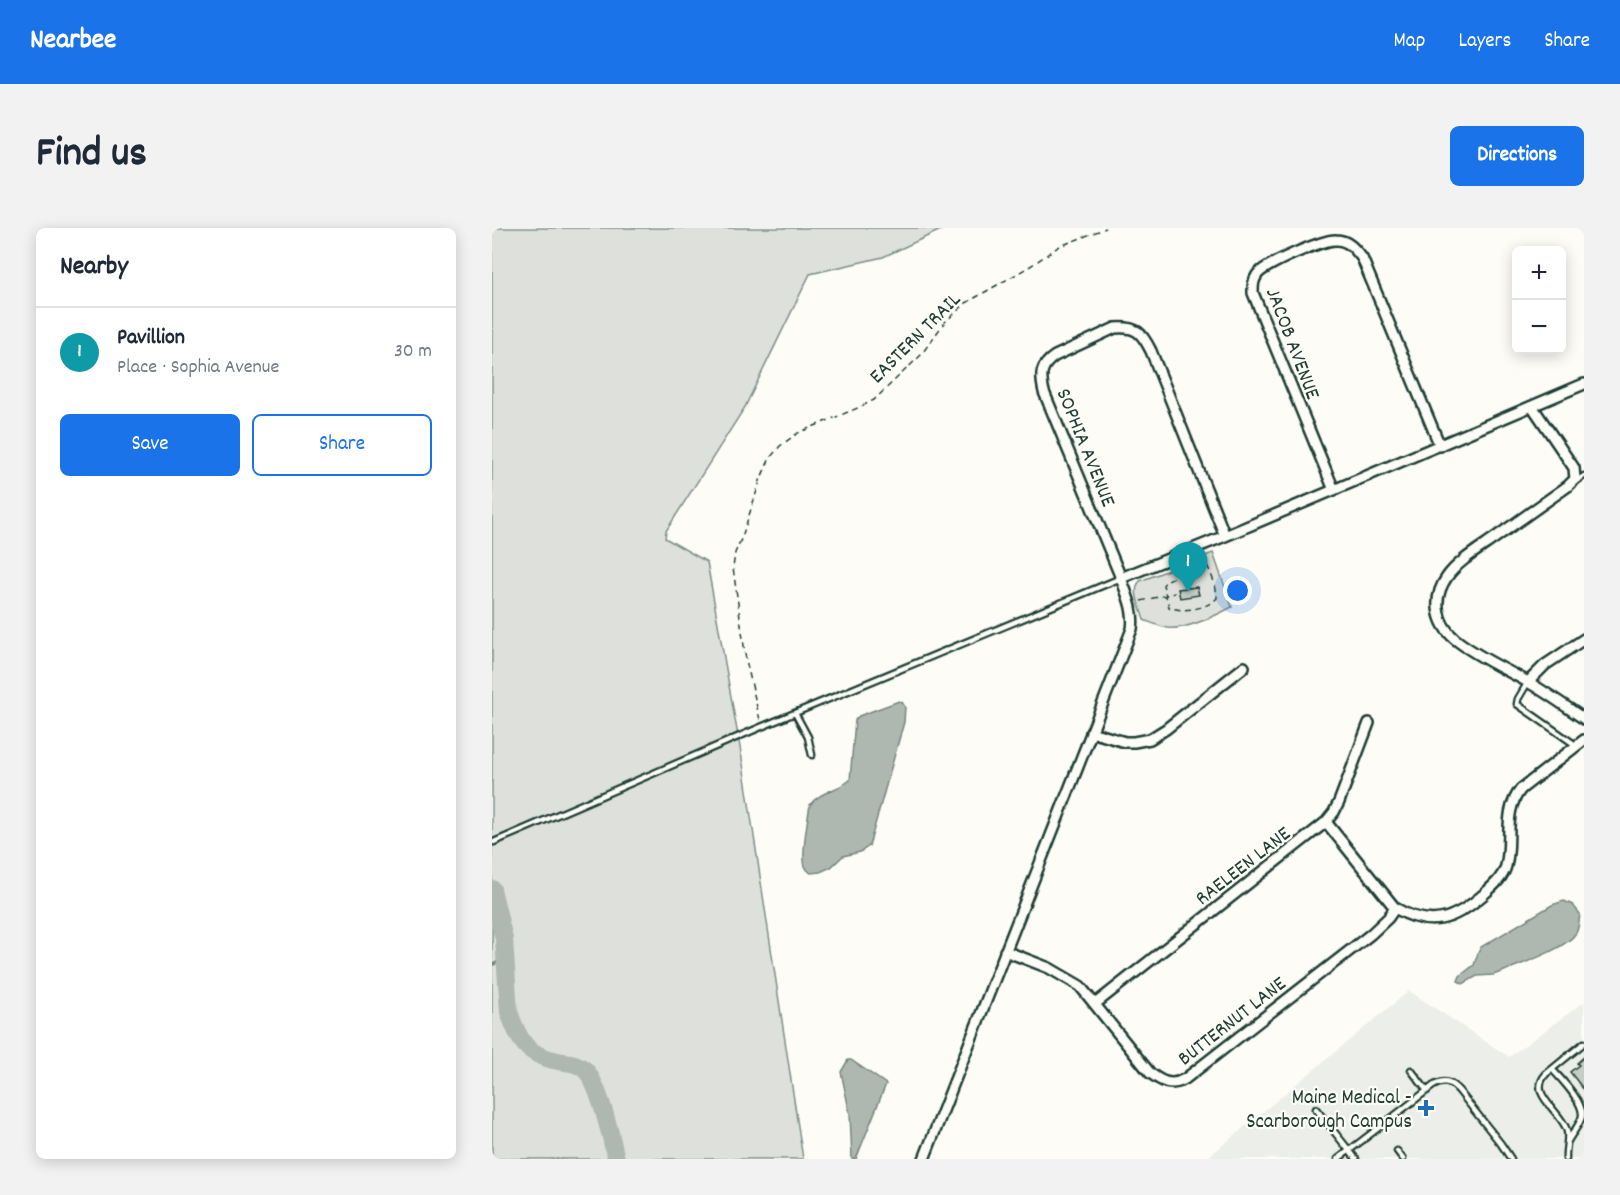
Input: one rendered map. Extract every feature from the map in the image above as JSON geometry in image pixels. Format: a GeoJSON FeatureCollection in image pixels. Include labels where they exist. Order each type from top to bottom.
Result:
{"type":"FeatureCollection","features":[{"type":"Feature","properties":{"kind":"street","name":"JACOB AVENUE"},"geometry":{"type":"LineString","coordinates":[[1334,490],[1254,298],[1252,287],[1262,269],[1324,242],[1343,241],[1354,247],[1362,258],[1440,446]]}},
{"type":"Feature","properties":{"kind":"street","name":"SOPHIA AVENUE"},"geometry":{"type":"LineString","coordinates":[[924,1159],[1132,630],[1133,612],[1121,578],[1047,401],[1042,384],[1042,370],[1049,360],[1115,328],[1131,328],[1138,331],[1146,341],[1225,536]]}},
{"type":"Feature","properties":{"kind":"street"},"geometry":{"type":"LineString","coordinates":[[1121,578],[1584,384]]}},
{"type":"Feature","properties":{"kind":"street"},"geometry":{"type":"LineString","coordinates":[[1532,406],[1574,468],[1575,479],[1478,549],[1447,576],[1439,595],[1439,617],[1448,633],[1455,639],[1480,656],[1528,682],[1584,719]]}},
{"type":"Feature","properties":{"kind":"street"},"geometry":{"type":"LineString","coordinates":[[1528,682],[1545,665],[1584,639]]}},
{"type":"Feature","properties":{"kind":"street"},"geometry":{"type":"LineString","coordinates":[[1091,732],[1125,742],[1150,739],[1244,667]]}},
{"type":"Feature","properties":{"kind":"street","name":"RAELEEN LANE"},"geometry":{"type":"LineString","coordinates":[[1095,1004],[1326,822],[1339,802],[1369,723]]}},
{"type":"Feature","properties":{"kind":"street"},"geometry":{"type":"LineString","coordinates":[[1326,822],[1395,908],[1423,919],[1446,919],[1482,896],[1498,881],[1505,868],[1509,817],[1516,795],[1580,743]]}},
{"type":"Feature","properties":{"kind":"street","name":"BUTTERNUT LANE"},"geometry":{"type":"LineString","coordinates":[[1005,951],[1048,968],[1080,986],[1150,1073],[1168,1084],[1179,1083],[1371,934],[1395,908]]}},
{"type":"Feature","properties":{"kind":"lane"},"geometry":{"type":"LineString","coordinates":[[1568,486],[1584,476]]}},
{"type":"Feature","properties":{"kind":"lane"},"geometry":{"type":"LineString","coordinates":[[494,842],[761,727],[1121,578]]}},
{"type":"Feature","properties":{"kind":"lane"},"geometry":{"type":"LineString","coordinates":[[1528,682],[1517,704],[1580,743]]}},
{"type":"Feature","properties":{"kind":"lane"},"geometry":{"type":"LineString","coordinates":[[795,713],[808,737],[812,755]]}},
{"type":"Feature","properties":{"kind":"lane"},"geometry":{"type":"LineString","coordinates":[[1566,1159],[1566,1129],[1559,1116],[1544,1099],[1540,1090],[1541,1079],[1584,1043]]}},
{"type":"Feature","properties":{"kind":"lane"},"geometry":{"type":"LineString","coordinates":[[1552,1069],[1582,1108],[1582,1118],[1566,1146]]}},
{"type":"Feature","properties":{"kind":"lane"},"geometry":{"type":"LineString","coordinates":[[1410,1070],[1427,1091]]}},
{"type":"Feature","properties":{"kind":"lane"},"geometry":{"type":"LineString","coordinates":[[1338,1159],[1427,1091],[1444,1081],[1452,1084],[1511,1159]]}},
{"type":"Feature","properties":{"kind":"lane"},"geometry":{"type":"LineString","coordinates":[[1316,1109],[1356,1159]]}},
{"type":"Feature","properties":{"kind":"lane"},"geometry":{"type":"LineString","coordinates":[[1396,1151],[1403,1159]]}},
{"type":"Feature","properties":{"kind":"path","name":"EASTERN TRAIL"},"geometry":{"type":"LineString","coordinates":[[761,727],[746,660],[733,568],[736,549],[770,458],[780,446],[798,433],[874,400],[921,355],[944,323],[966,303],[1032,265],[1058,247],[1106,228]]}},
{"type":"Feature","properties":{"kind":"path"},"geometry":{"type":"LineString","coordinates":[[1199,546],[1217,592],[1217,598],[1210,604],[1191,609],[1171,609],[1163,585],[1167,580],[1209,572]]}},
{"type":"Feature","properties":{"kind":"path"},"geometry":{"type":"LineString","coordinates":[[1130,603],[1175,593]]}},
{"type":"Feature","properties":{"kind":"shaded area"},"geometry":{"type":"Polygon","coordinates":[[[492,228],[945,228],[883,257],[810,274],[745,407],[666,531],[665,538],[707,562],[743,764],[803,1159],[492,1159],[492,228]]]}},
{"type":"Feature","properties":{"kind":"shaded area"},"geometry":{"type":"Polygon","coordinates":[[[1213,553],[1232,607],[1201,622],[1184,627],[1162,627],[1144,620],[1136,589],[1140,581],[1213,553]]]}},
{"type":"Feature","properties":{"kind":"shaded area"},"geometry":{"type":"Polygon","coordinates":[[[899,701],[905,707],[904,722],[869,846],[860,852],[843,856],[831,867],[811,873],[807,870],[804,861],[810,805],[818,797],[850,780],[855,720],[859,716],[899,701]]]}},
{"type":"Feature","properties":{"kind":"shaded area"},"geometry":{"type":"Polygon","coordinates":[[[1564,901],[1573,905],[1580,914],[1577,931],[1571,939],[1553,950],[1502,972],[1477,976],[1463,984],[1458,981],[1460,976],[1474,965],[1481,947],[1552,905],[1564,901]]]}},
{"type":"Feature","properties":{"kind":"shaded area","name":"Maine Medical - Scarborough Campus"},"geometry":{"type":"Polygon","coordinates":[[[1409,991],[1509,1057],[1584,1002],[1584,1159],[1206,1159],[1409,991]]]}},
{"type":"Feature","properties":{"kind":"shaded area"},"geometry":{"type":"Polygon","coordinates":[[[848,1060],[886,1084],[856,1159],[852,1159],[850,1114],[841,1072],[848,1060]]]}},
{"type":"Feature","properties":{"kind":"building"},"geometry":{"type":"Polygon","coordinates":[[[1197,587],[1199,595],[1180,598],[1178,589],[1197,587]]]}},
{"type":"Feature","properties":{"kind":"building"},"geometry":{"type":"Polygon","coordinates":[[[1584,1057],[1584,1090],[1570,1072],[1579,1065],[1577,1063],[1584,1057]]]}},
{"type":"Feature","properties":{"kind":"waterway"},"geometry":{"type":"LineString","coordinates":[[492,889],[504,939],[509,1012],[516,1031],[531,1051],[547,1058],[578,1065],[589,1075],[604,1111],[616,1159]]}},
{"type":"Feature","properties":{"kind":"waterway"},"geometry":{"type":"LineString","coordinates":[[492,965],[506,958]]}},
{"type":"Feature","properties":{"kind":"place","name":"Pavillion"},"geometry":{"type":"Point","coordinates":[1188,592]}},
{"type":"Feature","properties":{"kind":"place","name":"Maine Medical - Scarborough Campus"},"geometry":{"type":"Point","coordinates":[1426,1108]}}]}
